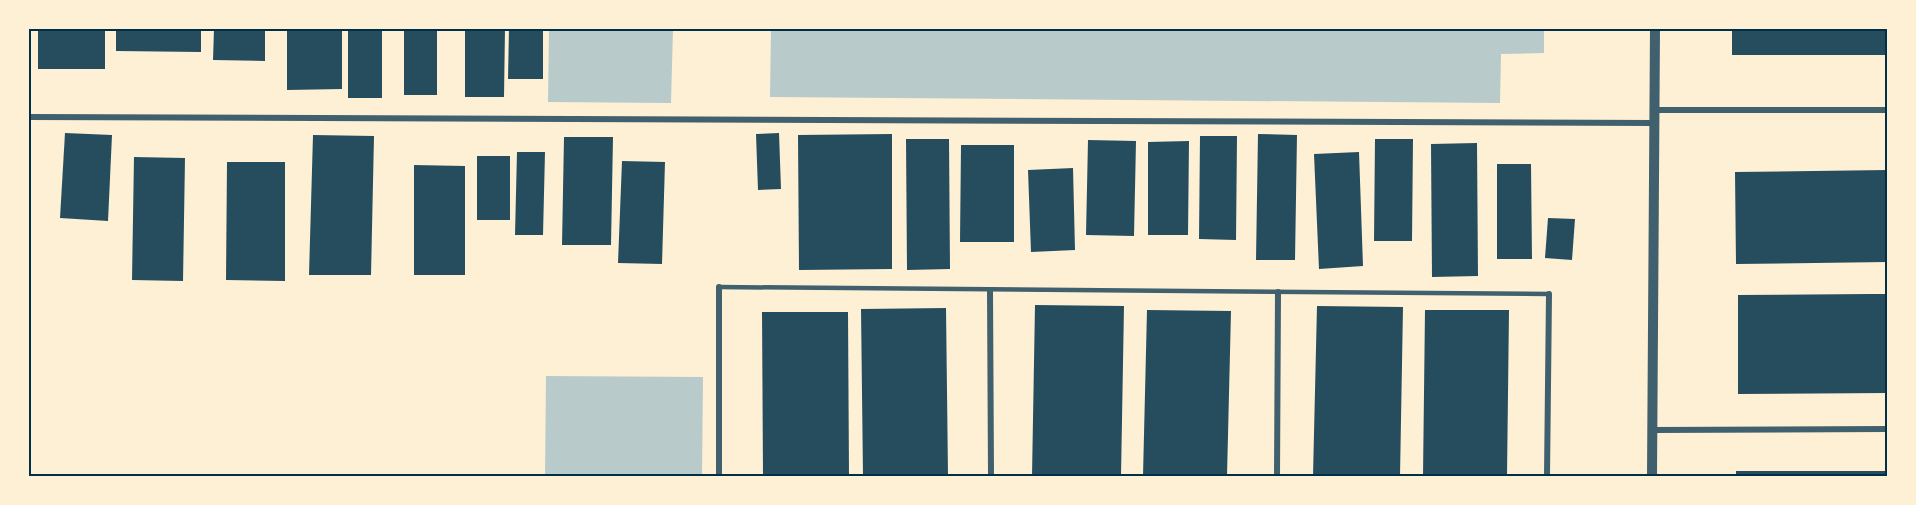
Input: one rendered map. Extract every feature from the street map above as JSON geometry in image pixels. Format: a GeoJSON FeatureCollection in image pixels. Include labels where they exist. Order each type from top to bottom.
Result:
{"type":"FeatureCollection","features":[{"type":"Feature","properties":{"kind":"street"},"geometry":{"type":"LineString","coordinates":[[1652,477],[1655,28]]}},
{"type":"Feature","properties":{"kind":"street"},"geometry":{"type":"LineString","coordinates":[[1654,110],[1887,110]]}},
{"type":"Feature","properties":{"kind":"street"},"geometry":{"type":"LineString","coordinates":[[28,117],[1654,123]]}},
{"type":"Feature","properties":{"kind":"street"},"geometry":{"type":"LineString","coordinates":[[719,287],[719,477]]}},
{"type":"Feature","properties":{"kind":"street"},"geometry":{"type":"LineString","coordinates":[[990,290],[991,477]]}},
{"type":"Feature","properties":{"kind":"street"},"geometry":{"type":"LineString","coordinates":[[1277,477],[1278,292]]}},
{"type":"Feature","properties":{"kind":"street"},"geometry":{"type":"LineString","coordinates":[[1547,477],[1549,294]]}},
{"type":"Feature","properties":{"kind":"street"},"geometry":{"type":"LineString","coordinates":[[1652,430],[1887,429]]}},
{"type":"Feature","properties":{"kind":"lane"},"geometry":{"type":"LineString","coordinates":[[719,287],[1549,294]]}},
{"type":"Feature","properties":{"kind":"shaded area"},"geometry":{"type":"Polygon","coordinates":[[[1544,28],[1544,53],[1501,54],[1500,103],[770,97],[771,29],[1544,28]]]}},
{"type":"Feature","properties":{"kind":"shaded area"},"geometry":{"type":"Polygon","coordinates":[[[549,29],[673,29],[671,103],[548,102],[549,29]]]}},
{"type":"Feature","properties":{"kind":"shaded area"},"geometry":{"type":"Polygon","coordinates":[[[546,376],[703,377],[702,476],[545,476],[546,376]]]}},
{"type":"Feature","properties":{"kind":"building"},"geometry":{"type":"Polygon","coordinates":[[[38,28],[105,28],[105,69],[38,69],[38,28]]]}},
{"type":"Feature","properties":{"kind":"building"},"geometry":{"type":"Polygon","coordinates":[[[116,28],[201,28],[201,52],[116,51],[116,28]]]}},
{"type":"Feature","properties":{"kind":"building"},"geometry":{"type":"Polygon","coordinates":[[[214,28],[265,28],[265,61],[213,60],[214,28]]]}},
{"type":"Feature","properties":{"kind":"building"},"geometry":{"type":"Polygon","coordinates":[[[287,28],[342,28],[342,89],[287,90],[287,28]]]}},
{"type":"Feature","properties":{"kind":"building"},"geometry":{"type":"Polygon","coordinates":[[[348,28],[382,28],[382,98],[348,98],[348,28]]]}},
{"type":"Feature","properties":{"kind":"building"},"geometry":{"type":"Polygon","coordinates":[[[404,28],[437,28],[437,95],[404,95],[404,28]]]}},
{"type":"Feature","properties":{"kind":"building"},"geometry":{"type":"Polygon","coordinates":[[[465,28],[505,28],[504,97],[465,97],[465,28]]]}},
{"type":"Feature","properties":{"kind":"building"},"geometry":{"type":"Polygon","coordinates":[[[509,28],[543,28],[543,79],[508,79],[509,28]]]}},
{"type":"Feature","properties":{"kind":"building"},"geometry":{"type":"Polygon","coordinates":[[[1732,28],[1887,28],[1887,55],[1732,55],[1732,28]]]}},
{"type":"Feature","properties":{"kind":"building"},"geometry":{"type":"Polygon","coordinates":[[[65,133],[112,135],[108,221],[60,218],[65,133]]]}},
{"type":"Feature","properties":{"kind":"building"},"geometry":{"type":"Polygon","coordinates":[[[779,133],[781,189],[758,190],[756,134],[779,133]]]}},
{"type":"Feature","properties":{"kind":"building"},"geometry":{"type":"Polygon","coordinates":[[[892,134],[892,269],[799,270],[798,135],[892,134]]]}},
{"type":"Feature","properties":{"kind":"building"},"geometry":{"type":"Polygon","coordinates":[[[1258,134],[1297,135],[1295,260],[1256,260],[1258,134]]]}},
{"type":"Feature","properties":{"kind":"building"},"geometry":{"type":"Polygon","coordinates":[[[313,135],[374,136],[371,275],[309,275],[313,135]]]}},
{"type":"Feature","properties":{"kind":"building"},"geometry":{"type":"Polygon","coordinates":[[[1200,136],[1237,136],[1236,240],[1199,239],[1200,136]]]}},
{"type":"Feature","properties":{"kind":"building"},"geometry":{"type":"Polygon","coordinates":[[[564,137],[613,137],[611,245],[562,245],[564,137]]]}},
{"type":"Feature","properties":{"kind":"building"},"geometry":{"type":"Polygon","coordinates":[[[906,139],[949,139],[950,269],[907,270],[906,139]]]}},
{"type":"Feature","properties":{"kind":"building"},"geometry":{"type":"Polygon","coordinates":[[[1375,139],[1413,139],[1412,241],[1374,241],[1375,139]]]}},
{"type":"Feature","properties":{"kind":"building"},"geometry":{"type":"Polygon","coordinates":[[[1088,140],[1136,141],[1134,236],[1086,235],[1088,140]]]}},
{"type":"Feature","properties":{"kind":"building"},"geometry":{"type":"Polygon","coordinates":[[[1189,141],[1188,235],[1148,235],[1148,142],[1189,141]]]}},
{"type":"Feature","properties":{"kind":"building"},"geometry":{"type":"Polygon","coordinates":[[[1477,143],[1478,276],[1432,277],[1431,144],[1477,143]]]}},
{"type":"Feature","properties":{"kind":"building"},"geometry":{"type":"Polygon","coordinates":[[[961,145],[1014,145],[1014,242],[960,242],[961,145]]]}},
{"type":"Feature","properties":{"kind":"building"},"geometry":{"type":"Polygon","coordinates":[[[517,152],[545,152],[543,235],[515,235],[517,152]]]}},
{"type":"Feature","properties":{"kind":"building"},"geometry":{"type":"Polygon","coordinates":[[[1359,152],[1363,266],[1319,269],[1314,154],[1359,152]]]}},
{"type":"Feature","properties":{"kind":"building"},"geometry":{"type":"Polygon","coordinates":[[[477,156],[510,156],[510,220],[477,220],[477,156]]]}},
{"type":"Feature","properties":{"kind":"building"},"geometry":{"type":"Polygon","coordinates":[[[134,157],[185,158],[183,281],[132,280],[134,157]]]}},
{"type":"Feature","properties":{"kind":"building"},"geometry":{"type":"Polygon","coordinates":[[[622,161],[665,162],[662,264],[618,263],[622,161]]]}},
{"type":"Feature","properties":{"kind":"building"},"geometry":{"type":"Polygon","coordinates":[[[227,162],[285,162],[285,281],[226,280],[227,162]]]}},
{"type":"Feature","properties":{"kind":"building"},"geometry":{"type":"Polygon","coordinates":[[[1497,164],[1531,164],[1532,259],[1497,259],[1497,164]]]}},
{"type":"Feature","properties":{"kind":"building"},"geometry":{"type":"Polygon","coordinates":[[[414,165],[465,166],[465,275],[414,275],[414,165]]]}},
{"type":"Feature","properties":{"kind":"building"},"geometry":{"type":"Polygon","coordinates":[[[1073,168],[1075,250],[1031,252],[1028,170],[1073,168]]]}},
{"type":"Feature","properties":{"kind":"building"},"geometry":{"type":"Polygon","coordinates":[[[1887,170],[1887,262],[1736,264],[1735,172],[1887,170]]]}},
{"type":"Feature","properties":{"kind":"building"},"geometry":{"type":"Polygon","coordinates":[[[1548,218],[1575,219],[1572,260],[1545,258],[1548,218]]]}},
{"type":"Feature","properties":{"kind":"building"},"geometry":{"type":"Polygon","coordinates":[[[1887,294],[1887,393],[1738,394],[1738,295],[1887,294]]]}},
{"type":"Feature","properties":{"kind":"building"},"geometry":{"type":"Polygon","coordinates":[[[1035,305],[1124,306],[1121,476],[1032,476],[1035,305]]]}},
{"type":"Feature","properties":{"kind":"building"},"geometry":{"type":"Polygon","coordinates":[[[1317,306],[1403,307],[1400,476],[1313,476],[1317,306]]]}},
{"type":"Feature","properties":{"kind":"building"},"geometry":{"type":"Polygon","coordinates":[[[946,308],[948,476],[863,476],[861,309],[946,308]]]}},
{"type":"Feature","properties":{"kind":"building"},"geometry":{"type":"Polygon","coordinates":[[[1147,310],[1231,311],[1227,476],[1143,476],[1147,310]]]}},
{"type":"Feature","properties":{"kind":"building"},"geometry":{"type":"Polygon","coordinates":[[[1425,310],[1509,310],[1507,476],[1423,476],[1425,310]]]}},
{"type":"Feature","properties":{"kind":"building"},"geometry":{"type":"Polygon","coordinates":[[[762,312],[848,312],[849,476],[763,476],[762,312]]]}},
{"type":"Feature","properties":{"kind":"building"},"geometry":{"type":"Polygon","coordinates":[[[1736,471],[1887,471],[1887,476],[1736,476],[1736,471]]]}}]}
